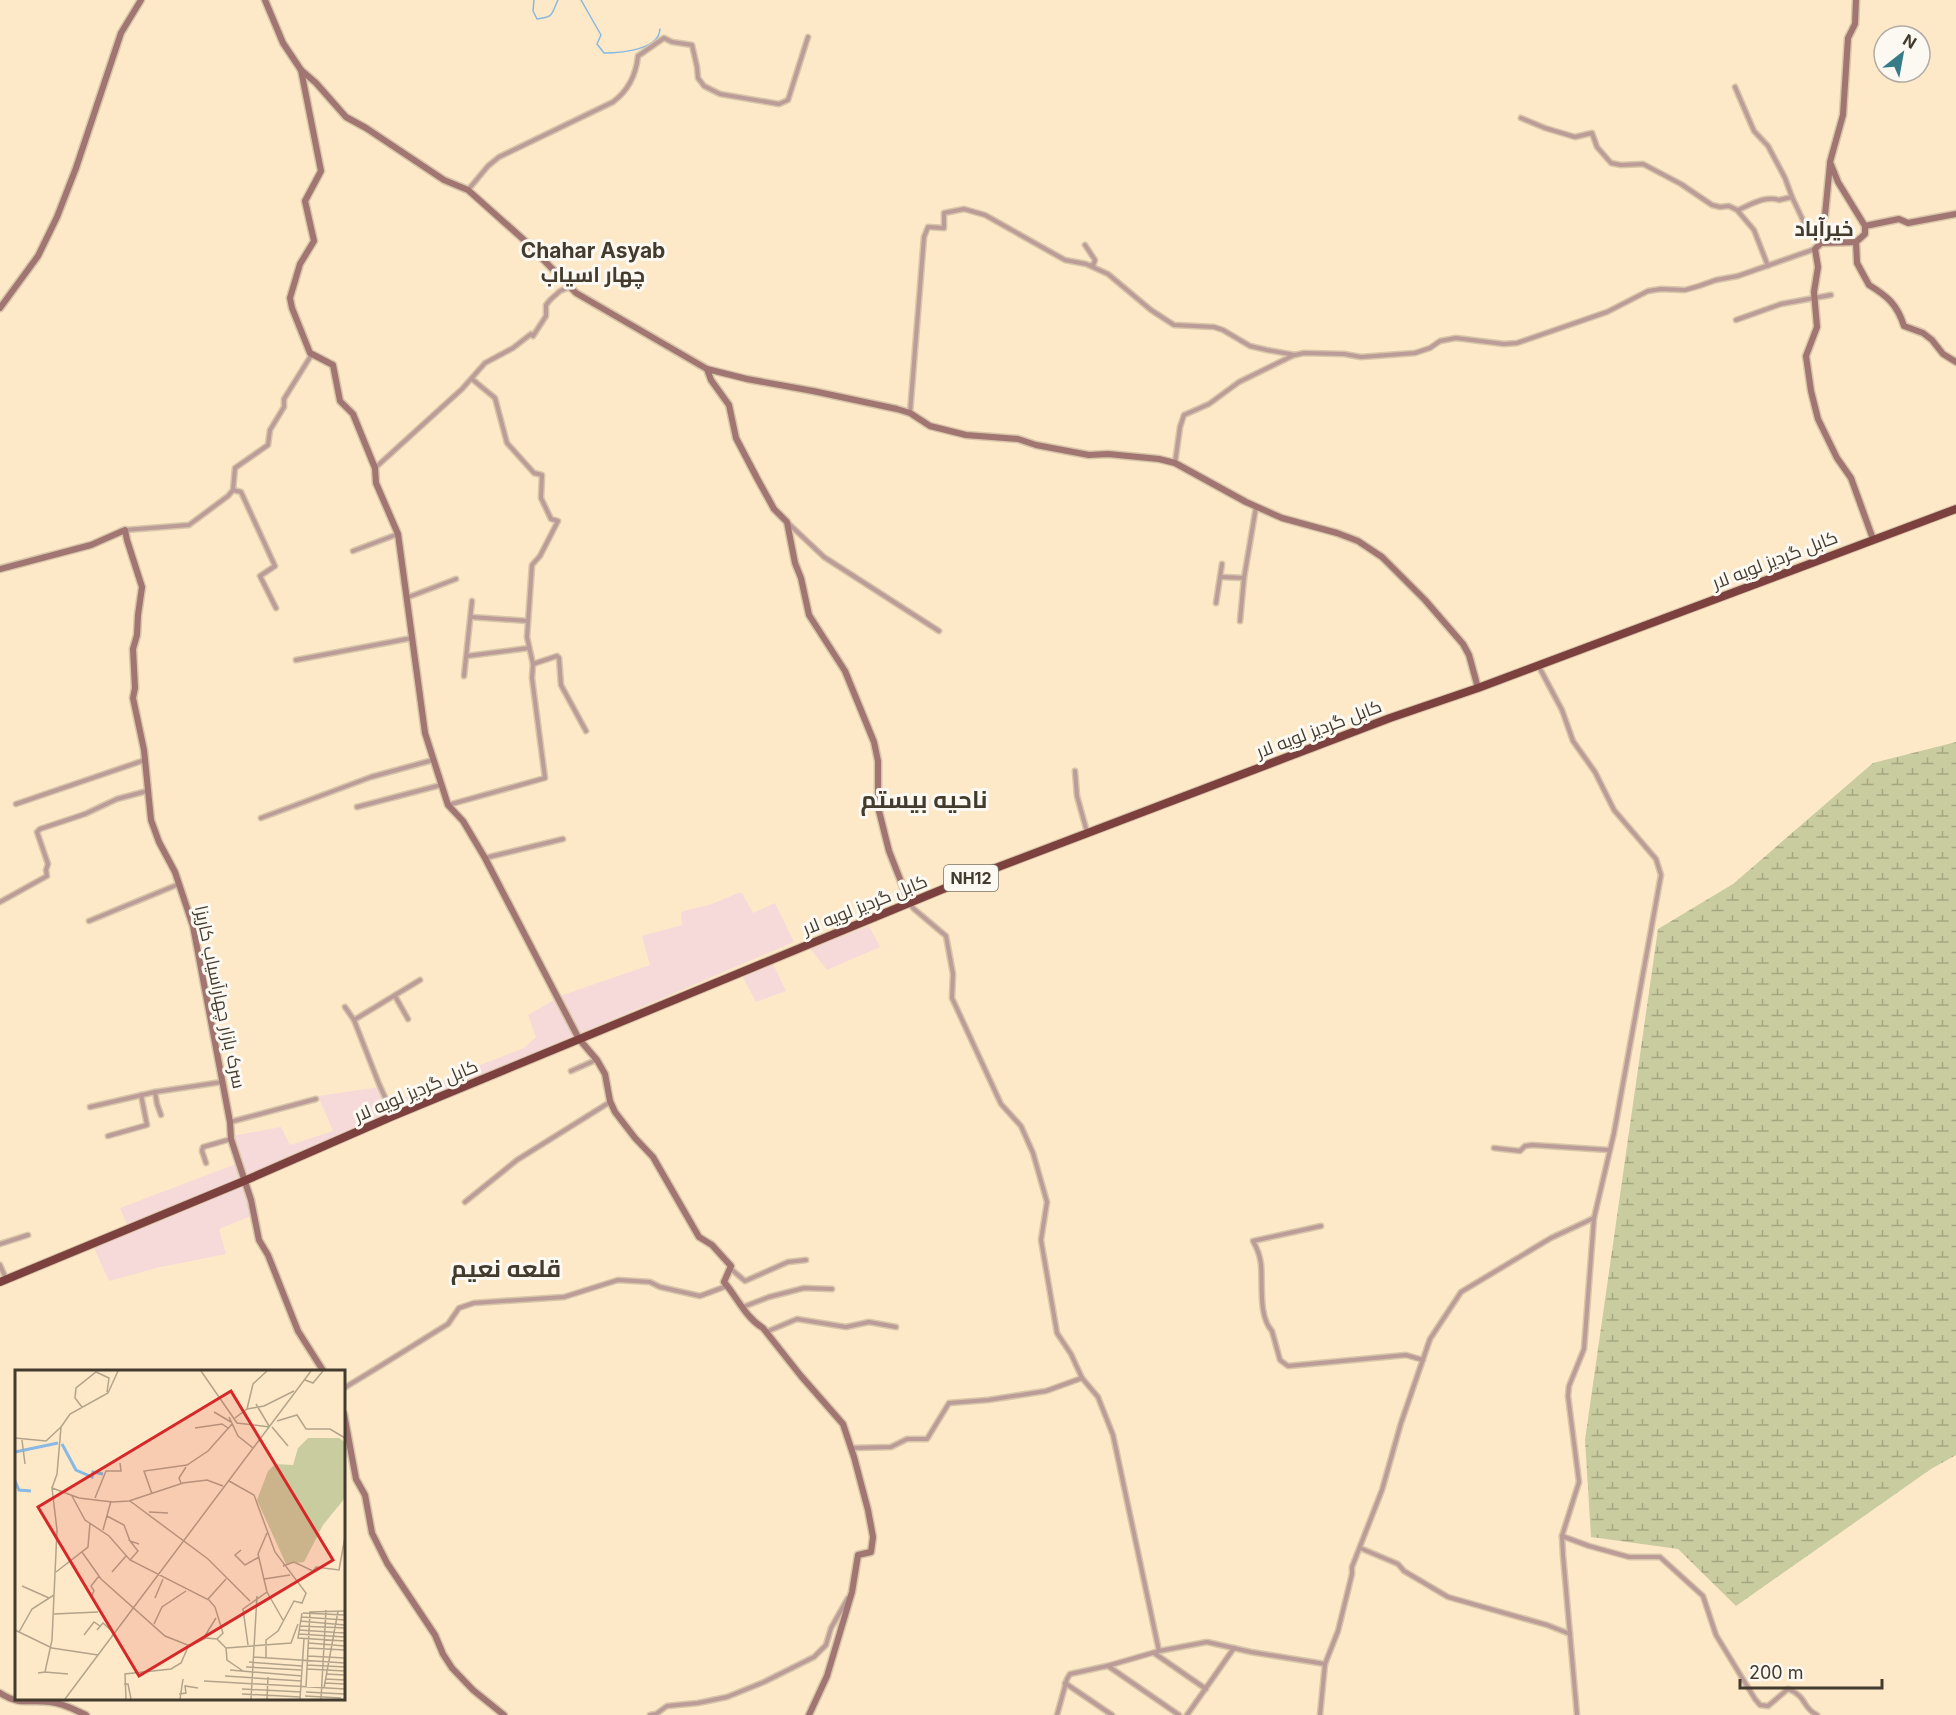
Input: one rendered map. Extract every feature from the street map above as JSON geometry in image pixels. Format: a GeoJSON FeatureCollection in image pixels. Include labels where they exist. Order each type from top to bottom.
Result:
{"type":"FeatureCollection","features":[{"type":"Feature","properties":{"kind":"highway","name":"کابل گردیز لویه لار"},"geometry":{"type":"LineString","coordinates":[[3,1281],[909,902],[1390,718],[1478,688],[1956,509]]}},
{"type":"Feature","properties":{"kind":"street"},"geometry":{"type":"LineString","coordinates":[[0,308],[38,256],[57,217],[76,168],[121,33],[141,0]]}},
{"type":"Feature","properties":{"kind":"street"},"geometry":{"type":"LineString","coordinates":[[265,0],[283,43],[301,70],[316,83],[346,117],[444,180],[468,190],[523,239],[576,293],[707,369],[910,413],[930,426],[966,435],[1018,439],[1036,445],[1089,455],[1108,454],[1174,464],[1282,518],[1337,533],[1358,542],[1382,557],[1425,600],[1463,644],[1469,655],[1478,688]]}},
{"type":"Feature","properties":{"kind":"street"},"geometry":{"type":"LineString","coordinates":[[1856,0],[1855,24],[1848,38],[1843,115],[1830,162],[1825,215],[1818,234],[1818,267],[1814,292],[1817,327],[1806,356],[1818,419],[1837,458],[1851,478],[1873,539]]}},
{"type":"Feature","properties":{"kind":"street"},"geometry":{"type":"LineString","coordinates":[[468,190],[488,166],[499,157],[613,102],[624,93],[632,80],[639,56],[664,38],[672,42],[692,45],[698,67],[698,78],[704,86],[720,94],[779,104],[788,100],[794,75],[802,59],[808,37]]}},
{"type":"Feature","properties":{"kind":"street"},"geometry":{"type":"LineString","coordinates":[[301,70],[321,171],[305,201],[314,242],[300,264],[290,298],[291,308],[310,353],[333,365],[340,401],[353,414],[375,468],[376,483],[398,534],[426,733],[448,805],[463,821],[485,858],[579,1040],[597,1060],[605,1074],[610,1101],[615,1112],[634,1138],[653,1157],[699,1237],[712,1245],[731,1266],[731,1269],[746,1281],[788,1262],[806,1260]]}},
{"type":"Feature","properties":{"kind":"street"},"geometry":{"type":"LineString","coordinates":[[1735,87],[1754,131],[1773,154],[1809,233],[1818,234]]}},
{"type":"Feature","properties":{"kind":"street"},"geometry":{"type":"LineString","coordinates":[[1521,118],[1575,137],[1592,133],[1597,147],[1611,164],[1643,164],[1681,184],[1712,205],[1729,206],[1737,210],[1754,230],[1768,266]]}},
{"type":"Feature","properties":{"kind":"street"},"geometry":{"type":"LineString","coordinates":[[1174,464],[1184,415],[1209,404],[1239,382],[1295,355],[1304,353],[1344,354],[1362,357],[1415,353],[1430,348],[1440,341],[1456,338],[1504,344],[1517,343],[1607,312],[1648,291],[1685,290],[1738,276],[1818,246],[1856,242],[1865,234],[1865,226],[1838,182],[1830,162]]}},
{"type":"Feature","properties":{"kind":"street"},"geometry":{"type":"LineString","coordinates":[[1737,210],[1768,198],[1780,200],[1792,197]]}},
{"type":"Feature","properties":{"kind":"street"},"geometry":{"type":"LineString","coordinates":[[910,413],[924,237],[928,228],[944,228],[944,213],[964,209],[985,215],[1065,260],[1093,266],[1095,260],[1085,245]]}},
{"type":"Feature","properties":{"kind":"street"},"geometry":{"type":"LineString","coordinates":[[1865,226],[1899,219],[1908,223],[1956,214]]}},
{"type":"Feature","properties":{"kind":"street"},"geometry":{"type":"LineString","coordinates":[[1856,242],[1857,262],[1869,285],[1890,299],[1904,326],[1923,333],[1943,354],[1956,362]]}},
{"type":"Feature","properties":{"kind":"street"},"geometry":{"type":"LineString","coordinates":[[1086,264],[1116,280],[1151,310],[1174,325],[1214,327],[1250,346],[1295,355]]}},
{"type":"Feature","properties":{"kind":"street"},"geometry":{"type":"LineString","coordinates":[[375,468],[472,379],[485,363],[513,348],[531,334],[533,336],[546,316],[546,305],[560,291],[570,287]]}},
{"type":"Feature","properties":{"kind":"street"},"geometry":{"type":"LineString","coordinates":[[1736,320],[1781,304],[1831,295]]}},
{"type":"Feature","properties":{"kind":"street"},"geometry":{"type":"LineString","coordinates":[[0,569],[92,545],[125,530],[189,525],[233,490],[235,468],[268,446],[270,430],[284,407],[284,399],[312,354]]}},
{"type":"Feature","properties":{"kind":"street"},"geometry":{"type":"LineString","coordinates":[[707,369],[711,380],[729,405],[736,438],[774,509],[824,557],[939,631]]}},
{"type":"Feature","properties":{"kind":"street"},"geometry":{"type":"LineString","coordinates":[[448,805],[545,778],[532,678],[533,664],[527,637],[532,565],[540,556],[558,522],[551,519],[541,498],[542,475],[534,473],[507,443],[495,398],[472,379]]}},
{"type":"Feature","properties":{"kind":"street"},"geometry":{"type":"LineString","coordinates":[[233,490],[241,492],[275,566],[260,576],[276,608]]}},
{"type":"Feature","properties":{"kind":"street"},"geometry":{"type":"LineString","coordinates":[[1240,621],[1244,578],[1256,506]]}},
{"type":"Feature","properties":{"kind":"street"},"geometry":{"type":"LineString","coordinates":[[787,522],[809,615],[845,671],[874,742],[878,761],[878,807],[890,851],[909,902],[946,936],[953,974],[952,998],[1001,1104],[1021,1126],[1033,1152],[1047,1202],[1041,1240],[1057,1333],[1071,1354],[1082,1378],[1098,1397],[1113,1435],[1159,1651]]}},
{"type":"Feature","properties":{"kind":"street","name":"سرک بازار چهارآسیاب کاریزا"},"geometry":{"type":"LineString","coordinates":[[125,530],[142,588],[137,635],[133,649],[135,688],[133,698],[145,760],[151,820],[179,884],[193,926],[230,1122],[231,1139],[251,1200],[260,1240],[298,1331],[323,1370]]}},
{"type":"Feature","properties":{"kind":"street"},"geometry":{"type":"LineString","coordinates":[[353,551],[398,534]]}},
{"type":"Feature","properties":{"kind":"street"},"geometry":{"type":"LineString","coordinates":[[1216,603],[1222,577],[1222,564]]}},
{"type":"Feature","properties":{"kind":"street"},"geometry":{"type":"LineString","coordinates":[[1222,577],[1244,578]]}},
{"type":"Feature","properties":{"kind":"street"},"geometry":{"type":"LineString","coordinates":[[406,598],[456,579]]}},
{"type":"Feature","properties":{"kind":"street"},"geometry":{"type":"LineString","coordinates":[[464,676],[472,601]]}},
{"type":"Feature","properties":{"kind":"street"},"geometry":{"type":"LineString","coordinates":[[471,616],[528,621]]}},
{"type":"Feature","properties":{"kind":"street"},"geometry":{"type":"LineString","coordinates":[[296,660],[412,638]]}},
{"type":"Feature","properties":{"kind":"street"},"geometry":{"type":"LineString","coordinates":[[466,656],[529,648]]}},
{"type":"Feature","properties":{"kind":"street"},"geometry":{"type":"LineString","coordinates":[[533,664],[557,656],[559,658],[561,685],[586,731]]}},
{"type":"Feature","properties":{"kind":"street"},"geometry":{"type":"LineString","coordinates":[[1538,665],[1562,710],[1574,741],[1614,810],[1656,860],[1661,875],[1614,1133],[1594,1218],[1584,1349],[1569,1386],[1568,1396],[1579,1482],[1562,1536],[1577,1715]]}},
{"type":"Feature","properties":{"kind":"street"},"geometry":{"type":"LineString","coordinates":[[16,804],[145,760]]}},
{"type":"Feature","properties":{"kind":"street"},"geometry":{"type":"LineString","coordinates":[[261,818],[371,777],[434,760]]}},
{"type":"Feature","properties":{"kind":"street"},"geometry":{"type":"LineString","coordinates":[[1075,771],[1077,796],[1087,833]]}},
{"type":"Feature","properties":{"kind":"street"},"geometry":{"type":"LineString","coordinates":[[357,807],[442,785]]}},
{"type":"Feature","properties":{"kind":"street"},"geometry":{"type":"LineString","coordinates":[[0,902],[47,876],[48,864],[37,832],[40,829],[85,814],[117,799],[147,791]]}},
{"type":"Feature","properties":{"kind":"street"},"geometry":{"type":"LineString","coordinates":[[485,858],[563,839]]}},
{"type":"Feature","properties":{"kind":"street"},"geometry":{"type":"LineString","coordinates":[[89,921],[179,884]]}},
{"type":"Feature","properties":{"kind":"street"},"geometry":{"type":"LineString","coordinates":[[354,1020],[420,980]]}},
{"type":"Feature","properties":{"kind":"street"},"geometry":{"type":"LineString","coordinates":[[395,996],[408,1019]]}},
{"type":"Feature","properties":{"kind":"street"},"geometry":{"type":"LineString","coordinates":[[345,1007],[354,1020],[393,1116]]}},
{"type":"Feature","properties":{"kind":"street"},"geometry":{"type":"LineString","coordinates":[[571,1071],[597,1060]]}},
{"type":"Feature","properties":{"kind":"street"},"geometry":{"type":"LineString","coordinates":[[90,1107],[155,1092],[222,1082]]}},
{"type":"Feature","properties":{"kind":"street"},"geometry":{"type":"LineString","coordinates":[[155,1092],[161,1115]]}},
{"type":"Feature","properties":{"kind":"street"},"geometry":{"type":"LineString","coordinates":[[108,1136],[147,1125],[141,1095]]}},
{"type":"Feature","properties":{"kind":"street"},"geometry":{"type":"LineString","coordinates":[[230,1122],[316,1099]]}},
{"type":"Feature","properties":{"kind":"street"},"geometry":{"type":"LineString","coordinates":[[465,1202],[517,1160],[610,1101]]}},
{"type":"Feature","properties":{"kind":"street"},"geometry":{"type":"LineString","coordinates":[[206,1164],[203,1147],[231,1139]]}},
{"type":"Feature","properties":{"kind":"street"},"geometry":{"type":"LineString","coordinates":[[1494,1148],[1520,1151],[1532,1144],[1609,1150]]}},
{"type":"Feature","properties":{"kind":"street"},"geometry":{"type":"LineString","coordinates":[[1320,1715],[1325,1664],[1338,1631],[1352,1567],[1382,1490],[1401,1423],[1430,1339],[1461,1292],[1551,1238],[1594,1218]]}},
{"type":"Feature","properties":{"kind":"street"},"geometry":{"type":"LineString","coordinates":[[1321,1226],[1253,1241],[1261,1264],[1261,1288],[1265,1317],[1268,1328],[1272,1331],[1280,1360],[1288,1366],[1406,1355],[1423,1360]]}},
{"type":"Feature","properties":{"kind":"street"},"geometry":{"type":"LineString","coordinates":[[0,1244],[28,1235]]}},
{"type":"Feature","properties":{"kind":"street"},"geometry":{"type":"LineString","coordinates":[[0,1265],[3,1281]]}},
{"type":"Feature","properties":{"kind":"street"},"geometry":{"type":"LineString","coordinates":[[731,1269],[724,1282],[742,1307],[754,1323],[766,1332],[843,1424],[873,1537],[871,1552],[858,1555],[852,1592],[827,1676],[809,1715]]}},
{"type":"Feature","properties":{"kind":"street"},"geometry":{"type":"LineString","coordinates":[[345,1387],[448,1324],[459,1308],[474,1303],[564,1297],[618,1280],[650,1282],[660,1287],[700,1296],[728,1286]]}},
{"type":"Feature","properties":{"kind":"street"},"geometry":{"type":"LineString","coordinates":[[742,1307],[804,1288],[832,1289]]}},
{"type":"Feature","properties":{"kind":"street"},"geometry":{"type":"LineString","coordinates":[[766,1332],[797,1319],[846,1327],[869,1322],[896,1327]]}},
{"type":"Feature","properties":{"kind":"street"},"geometry":{"type":"LineString","coordinates":[[851,1448],[891,1447],[908,1439],[927,1439],[949,1403],[988,1400],[1046,1391],[1082,1378]]}},
{"type":"Feature","properties":{"kind":"street"},"geometry":{"type":"LineString","coordinates":[[345,1419],[356,1479],[364,1495],[372,1533],[387,1563],[435,1635],[452,1668],[498,1713]]}},
{"type":"Feature","properties":{"kind":"street"},"geometry":{"type":"LineString","coordinates":[[1562,1536],[1629,1557],[1660,1557],[1703,1596],[1716,1635],[1760,1705],[1768,1706],[1788,1689],[1800,1694],[1810,1711],[1817,1715]]}},
{"type":"Feature","properties":{"kind":"street"},"geometry":{"type":"LineString","coordinates":[[1360,1548],[1398,1564],[1404,1571],[1448,1597],[1570,1634]]}},
{"type":"Feature","properties":{"kind":"street"},"geometry":{"type":"LineString","coordinates":[[650,1715],[656,1714],[667,1706],[727,1697],[764,1682],[814,1657],[826,1646],[831,1628],[852,1592]]}},
{"type":"Feature","properties":{"kind":"street"},"geometry":{"type":"LineString","coordinates":[[1057,1715],[1065,1683],[1070,1674],[1159,1651],[1207,1642],[1325,1664]]}},
{"type":"Feature","properties":{"kind":"street"},"geometry":{"type":"LineString","coordinates":[[1187,1715],[1235,1648]]}},
{"type":"Feature","properties":{"kind":"street"},"geometry":{"type":"LineString","coordinates":[[1154,1653],[1206,1689]]}},
{"type":"Feature","properties":{"kind":"street"},"geometry":{"type":"LineString","coordinates":[[1107,1666],[1179,1715]]}},
{"type":"Feature","properties":{"kind":"street"},"geometry":{"type":"LineString","coordinates":[[1065,1683],[1112,1715]]}},
{"type":"Feature","properties":{"kind":"street"},"geometry":{"type":"LineString","coordinates":[[0,1694],[19,1702],[50,1702],[86,1715]]}},
{"type":"Feature","properties":{"kind":"shaded area"},"geometry":{"type":"Polygon","coordinates":[[[742,893],[753,913],[775,903],[794,942],[128,1227],[120,1208],[236,1164],[232,1136],[281,1127],[290,1145],[333,1131],[318,1096],[380,1087],[390,1104],[524,1048],[536,1037],[528,1015],[563,995],[650,965],[642,936],[682,925],[681,913],[683,911],[712,904],[742,893]]]}},
{"type":"Feature","properties":{"kind":"shaded area"},"geometry":{"type":"Polygon","coordinates":[[[869,926],[880,947],[827,970],[810,948],[869,926]]]}},
{"type":"Feature","properties":{"kind":"shaded area"},"geometry":{"type":"Polygon","coordinates":[[[773,964],[786,991],[756,1002],[742,976],[773,964]]]}},
{"type":"Feature","properties":{"kind":"shaded area"},"geometry":{"type":"Polygon","coordinates":[[[246,1183],[256,1214],[219,1229],[226,1254],[156,1268],[109,1281],[94,1248],[246,1183]]]}},
{"type":"Feature","properties":{"kind":"green space"},"geometry":{"type":"Polygon","coordinates":[[[1956,742],[1956,1455],[1931,1469],[1736,1606],[1678,1549],[1591,1537],[1585,1440],[1658,929],[1733,884],[1873,763],[1956,742]]]}},
{"type":"Feature","properties":{"kind":"waterway"},"geometry":{"type":"LineString","coordinates":[[534,0],[533,11],[537,19],[550,16],[558,0]]}},
{"type":"Feature","properties":{"kind":"waterway"},"geometry":{"type":"LineString","coordinates":[[581,0],[601,35],[597,44],[604,53],[629,51],[646,46],[658,36],[660,29]]}},
{"type":"Feature","properties":{"kind":"district","name":"خیرآباد"},"geometry":{"type":"Point","coordinates":[1824,229]}},
{"type":"Feature","properties":{"kind":"district","name":"Chahar Asyab چهار اسیاب"},"geometry":{"type":"Point","coordinates":[593,263]}},
{"type":"Feature","properties":{"kind":"district","name":"ناحیه بیستم"},"geometry":{"type":"Point","coordinates":[924,800]}},
{"type":"Feature","properties":{"kind":"district","name":"قلعه نعيم"},"geometry":{"type":"Point","coordinates":[506,1269]}}]}
